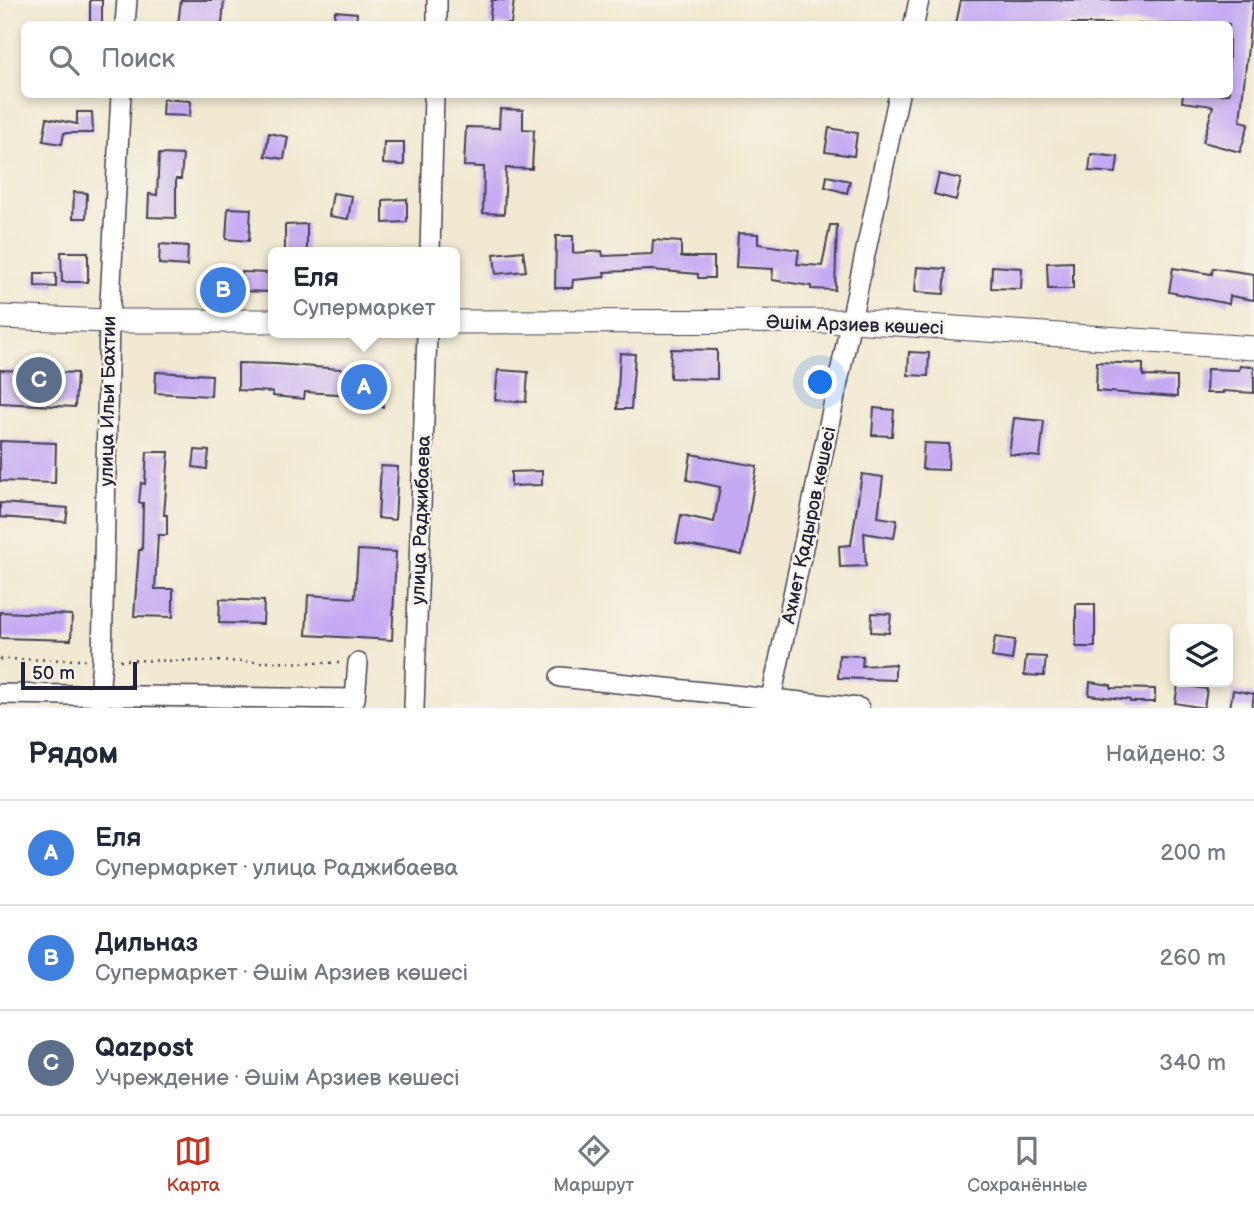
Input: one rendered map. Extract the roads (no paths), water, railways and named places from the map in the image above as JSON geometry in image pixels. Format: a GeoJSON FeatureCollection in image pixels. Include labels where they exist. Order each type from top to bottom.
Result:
{"type":"FeatureCollection","features":[{"type":"Feature","properties":{"kind":"street"},"geometry":{"type":"LineString","coordinates":[[125,21],[127,0]]}},
{"type":"Feature","properties":{"kind":"street"},"geometry":{"type":"LineString","coordinates":[[436,21],[437,0]]}},
{"type":"Feature","properties":{"kind":"street"},"geometry":{"type":"LineString","coordinates":[[915,21],[919,0]]}},
{"type":"Feature","properties":{"kind":"street","name":"улица Ильи Бахтии"},"geometry":{"type":"LineString","coordinates":[[98,702],[102,660],[109,321],[121,98]]}},
{"type":"Feature","properties":{"kind":"street"},"geometry":{"type":"LineString","coordinates":[[429,247],[434,98]]}},
{"type":"Feature","properties":{"kind":"street","name":"Ахмет Қадыров көшесі"},"geometry":{"type":"LineString","coordinates":[[770,704],[899,98]]}},
{"type":"Feature","properties":{"kind":"street"},"geometry":{"type":"LineString","coordinates":[[0,317],[109,321],[268,321]]}},
{"type":"Feature","properties":{"kind":"street","name":"Әшім Арзиев көшесі"},"geometry":{"type":"LineString","coordinates":[[460,322],[852,321],[1254,348]]}},
{"type":"Feature","properties":{"kind":"street","name":"улица Раджибаева"},"geometry":{"type":"LineString","coordinates":[[414,708],[427,338]]}},
{"type":"Feature","properties":{"kind":"street"},"geometry":{"type":"LineString","coordinates":[[0,694],[98,702],[355,698],[358,663]]}},
{"type":"Feature","properties":{"kind":"street"},"geometry":{"type":"LineString","coordinates":[[560,677],[770,704],[859,708]]}},
{"type":"Feature","properties":{"kind":"place","name":"Дильназ"},"geometry":{"type":"Point","coordinates":[223,290]}},
{"type":"Feature","properties":{"kind":"place","name":"Qazpost"},"geometry":{"type":"Point","coordinates":[39,380]}},
{"type":"Feature","properties":{"kind":"place","name":"Еля"},"geometry":{"type":"Point","coordinates":[364,387]}}]}
